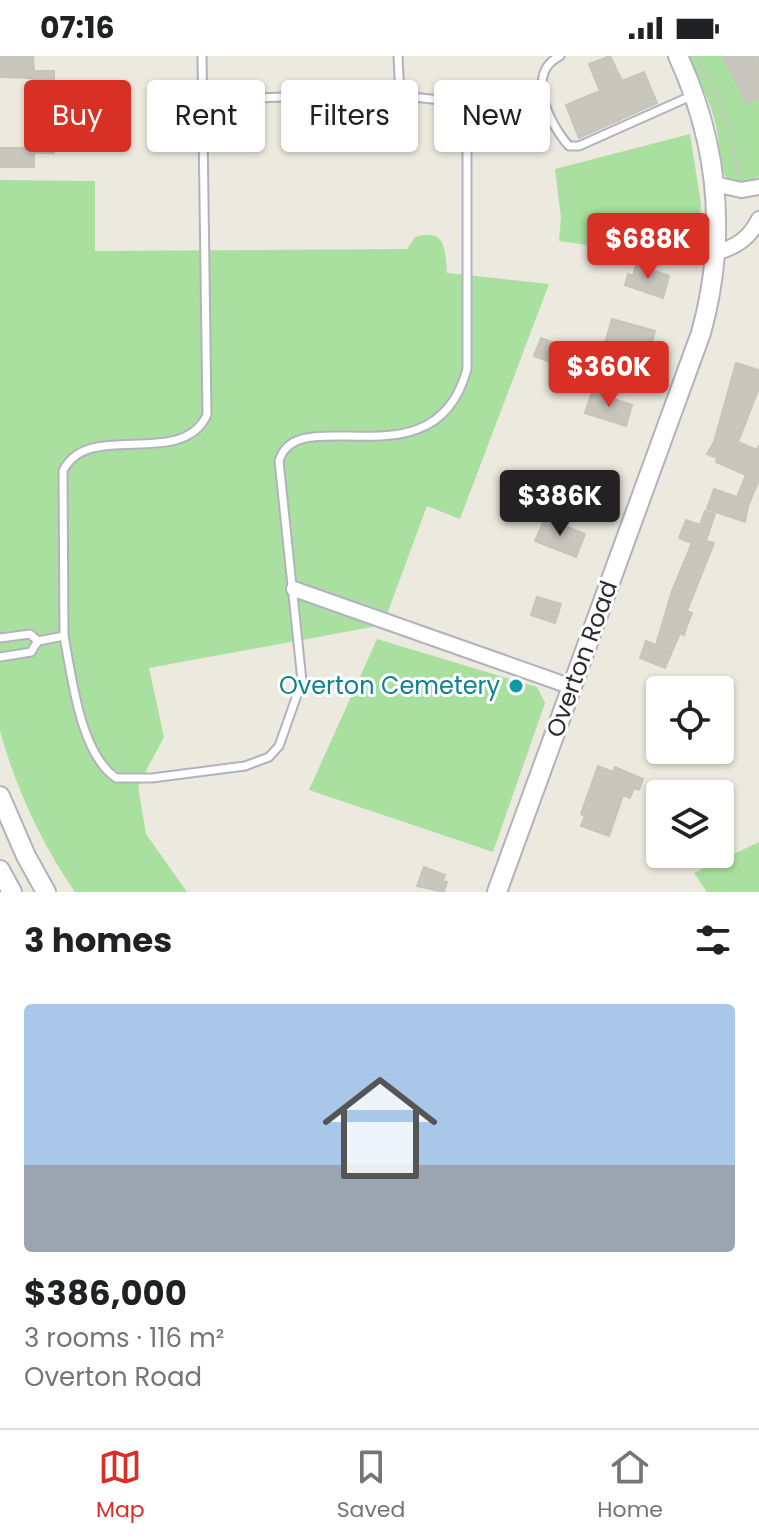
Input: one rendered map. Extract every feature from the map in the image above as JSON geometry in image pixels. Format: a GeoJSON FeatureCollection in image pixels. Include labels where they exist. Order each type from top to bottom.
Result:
{"type":"FeatureCollection","features":[{"type":"Feature","properties":{"kind":"street","name":"Overton Road"},"geometry":{"type":"LineString","coordinates":[[497,892],[701,333],[711,298],[716,253],[715,184],[707,134],[696,94],[678,56]]}},
{"type":"Feature","properties":{"kind":"street"},"geometry":{"type":"LineString","coordinates":[[715,184],[741,190],[759,187]]}},
{"type":"Feature","properties":{"kind":"street"},"geometry":{"type":"LineString","coordinates":[[716,253],[737,246],[749,236],[759,219]]}},
{"type":"Feature","properties":{"kind":"street"},"geometry":{"type":"LineString","coordinates":[[294,589],[572,687]]}},
{"type":"Feature","properties":{"kind":"street"},"geometry":{"type":"LineString","coordinates":[[0,796],[16,836],[46,892]]}},
{"type":"Feature","properties":{"kind":"street"},"geometry":{"type":"LineString","coordinates":[[0,870],[12,892]]}},
{"type":"Feature","properties":{"kind":"lane"},"geometry":{"type":"LineString","coordinates":[[202,56],[203,80]]}},
{"type":"Feature","properties":{"kind":"lane"},"geometry":{"type":"LineString","coordinates":[[398,56],[399,80]]}},
{"type":"Feature","properties":{"kind":"lane"},"geometry":{"type":"LineString","coordinates":[[560,56],[552,60],[542,80],[544,104],[560,136],[569,146],[579,146],[696,94]]}},
{"type":"Feature","properties":{"kind":"lane"},"geometry":{"type":"LineString","coordinates":[[204,152],[207,415],[202,426],[177,440],[87,449],[68,460],[63,471],[64,636],[83,719],[97,759],[105,771],[116,778],[128,780],[245,766],[269,757],[279,746],[302,681],[279,461],[282,451],[301,438],[389,437],[422,428],[453,404],[462,388],[467,369],[467,142],[464,115],[452,102],[418,99]]}},
{"type":"Feature","properties":{"kind":"lane"},"geometry":{"type":"LineString","coordinates":[[0,638],[30,634],[38,641]]}},
{"type":"Feature","properties":{"kind":"lane"},"geometry":{"type":"LineString","coordinates":[[0,657],[31,652],[38,641],[64,636]]}},
{"type":"Feature","properties":{"kind":"path"},"geometry":{"type":"LineString","coordinates":[[698,56],[730,129],[738,175],[746,177]]}},
{"type":"Feature","properties":{"kind":"green space"},"geometry":{"type":"Polygon","coordinates":[[[688,56],[759,56],[759,177],[740,182],[732,181],[725,175],[714,117],[688,56]]]}},
{"type":"Feature","properties":{"kind":"green space"},"geometry":{"type":"Polygon","coordinates":[[[690,134],[701,204],[698,260],[559,241],[561,217],[555,169],[690,134]]]}},
{"type":"Feature","properties":{"kind":"green space"},"geometry":{"type":"Polygon","coordinates":[[[0,180],[95,181],[95,251],[407,249],[415,237],[433,235],[442,243],[447,273],[549,284],[460,519],[427,506],[383,625],[149,668],[164,737],[138,786],[146,834],[187,892],[75,892],[51,855],[31,814],[13,773],[0,731],[0,180]]]}},
{"type":"Feature","properties":{"kind":"green space"},"geometry":{"type":"Polygon","coordinates":[[[377,639],[537,687],[545,703],[493,852],[309,790],[377,639]]]}},
{"type":"Feature","properties":{"kind":"green space"},"geometry":{"type":"Polygon","coordinates":[[[759,842],[759,892],[707,892],[694,873],[704,868],[734,868],[734,854],[759,842]]]}},
{"type":"Feature","properties":{"kind":"building"},"geometry":{"type":"Polygon","coordinates":[[[0,56],[33,56],[34,71],[54,71],[54,80],[0,77],[0,56]]]}},
{"type":"Feature","properties":{"kind":"building"},"geometry":{"type":"Polygon","coordinates":[[[610,56],[622,81],[644,72],[657,103],[579,138],[566,105],[600,91],[589,64],[610,56]]]}},
{"type":"Feature","properties":{"kind":"building"},"geometry":{"type":"Polygon","coordinates":[[[722,56],[759,56],[759,97],[747,104],[722,56]]]}},
{"type":"Feature","properties":{"kind":"building"},"geometry":{"type":"Polygon","coordinates":[[[0,148],[54,153],[34,153],[34,167],[0,167],[0,148]]]}},
{"type":"Feature","properties":{"kind":"building"},"geometry":{"type":"Polygon","coordinates":[[[636,265],[669,276],[663,298],[625,285],[628,274],[633,276],[636,265]]]}},
{"type":"Feature","properties":{"kind":"building"},"geometry":{"type":"Polygon","coordinates":[[[612,319],[655,331],[648,356],[605,343],[612,319]]]}},
{"type":"Feature","properties":{"kind":"building"},"geometry":{"type":"Polygon","coordinates":[[[541,338],[568,348],[561,366],[534,356],[541,338]]]}},
{"type":"Feature","properties":{"kind":"building"},"geometry":{"type":"Polygon","coordinates":[[[736,363],[759,370],[759,388],[738,442],[757,450],[759,445],[759,480],[745,522],[707,509],[714,489],[737,497],[746,475],[716,462],[717,458],[707,454],[714,442],[736,363]]]}},
{"type":"Feature","properties":{"kind":"building"},"geometry":{"type":"Polygon","coordinates":[[[592,392],[632,405],[626,426],[585,413],[592,392]]]}},
{"type":"Feature","properties":{"kind":"building"},"geometry":{"type":"Polygon","coordinates":[[[705,511],[715,514],[706,541],[714,543],[687,611],[692,613],[684,635],[680,633],[665,668],[640,658],[646,641],[656,645],[672,591],[692,543],[679,538],[686,520],[700,525],[705,511]]]}},
{"type":"Feature","properties":{"kind":"building"},"geometry":{"type":"Polygon","coordinates":[[[545,518],[585,534],[576,557],[535,541],[545,518]]]}},
{"type":"Feature","properties":{"kind":"building"},"geometry":{"type":"Polygon","coordinates":[[[537,597],[561,604],[555,623],[531,615],[537,597]]]}},
{"type":"Feature","properties":{"kind":"building"},"geometry":{"type":"Polygon","coordinates":[[[598,766],[613,772],[615,767],[643,779],[639,790],[634,788],[630,798],[623,795],[609,836],[581,826],[585,816],[581,814],[598,766]]]}},
{"type":"Feature","properties":{"kind":"building"},"geometry":{"type":"Polygon","coordinates":[[[424,867],[445,875],[443,881],[447,882],[444,892],[417,886],[424,867]]]}},
{"type":"Feature","properties":{"kind":"place","name":"Overton Cemetery"},"geometry":{"type":"Point","coordinates":[516,686]}}]}
